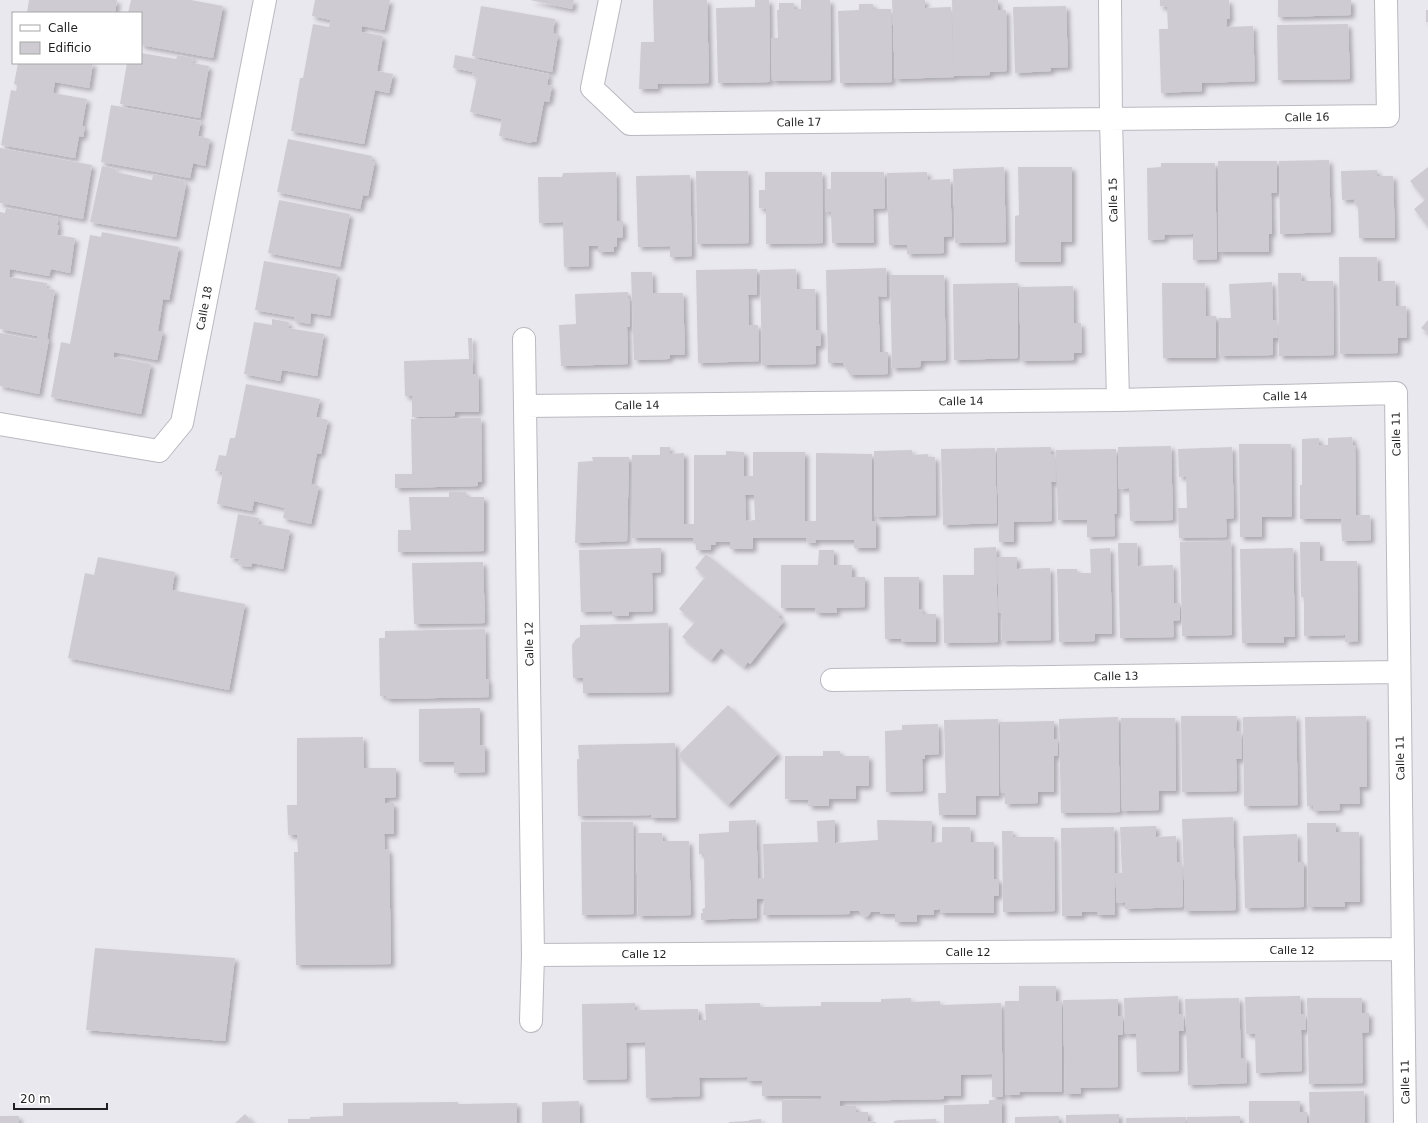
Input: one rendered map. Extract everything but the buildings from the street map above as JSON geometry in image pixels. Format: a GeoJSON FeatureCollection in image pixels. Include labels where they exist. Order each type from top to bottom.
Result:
{"type":"FeatureCollection","features":[{"type":"Feature","properties":{"kind":"street","name":"Calle 18"},"geometry":{"type":"LineString","coordinates":[[0,424],[159,451],[182,423],[265,0]]}},
{"type":"Feature","properties":{"kind":"street","name":"Calle 17"},"geometry":{"type":"LineString","coordinates":[[610,0],[592,88],[630,124],[1110,119]]}},
{"type":"Feature","properties":{"kind":"street","name":"Calle 15"},"geometry":{"type":"LineString","coordinates":[[1110,0],[1110,119],[1118,400]]}},
{"type":"Feature","properties":{"kind":"street","name":"Calle 16"},"geometry":{"type":"LineString","coordinates":[[1110,119],[1388,116],[1386,0]]}},
{"type":"Feature","properties":{"kind":"street","name":"Calle 12"},"geometry":{"type":"LineString","coordinates":[[524,339],[533,954],[531,1021]]}},
{"type":"Feature","properties":{"kind":"street","name":"Calle 14"},"geometry":{"type":"LineString","coordinates":[[526,406],[1118,400],[1396,393]]}},
{"type":"Feature","properties":{"kind":"street","name":"Calle 11"},"geometry":{"type":"LineString","coordinates":[[1396,393],[1406,1123]]}},
{"type":"Feature","properties":{"kind":"street","name":"Calle 13"},"geometry":{"type":"LineString","coordinates":[[832,680],[1399,672]]}},
{"type":"Feature","properties":{"kind":"street","name":"Calle 12"},"geometry":{"type":"LineString","coordinates":[[533,954],[1403,949]]}}]}
